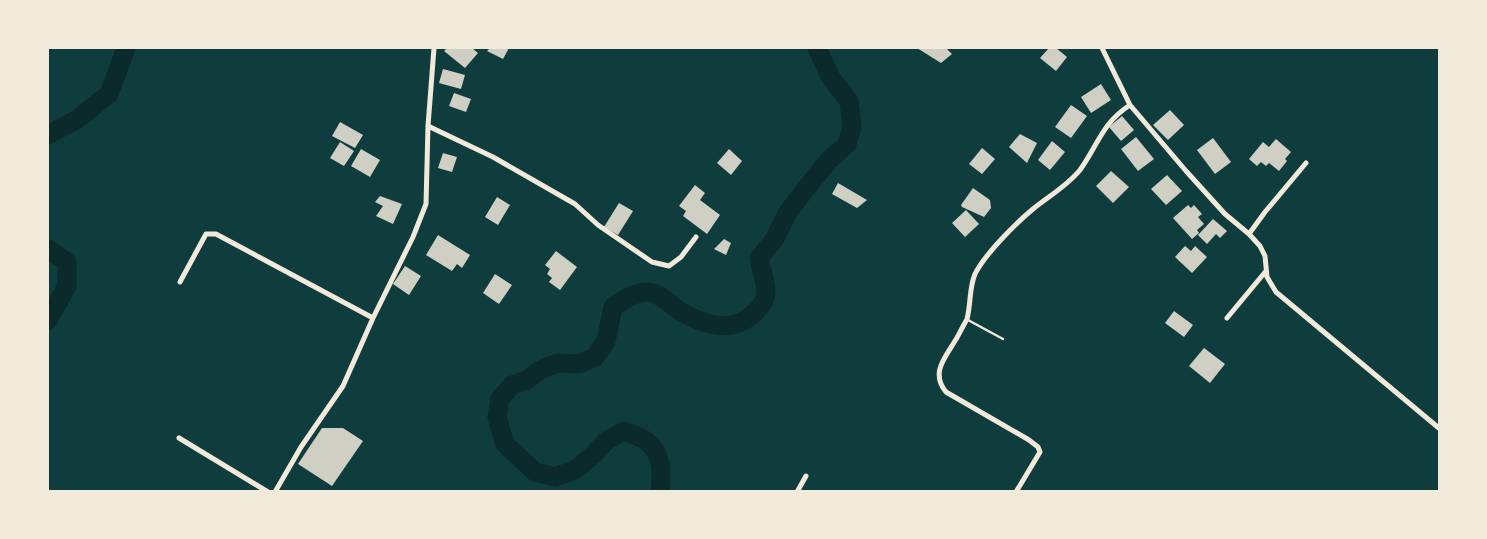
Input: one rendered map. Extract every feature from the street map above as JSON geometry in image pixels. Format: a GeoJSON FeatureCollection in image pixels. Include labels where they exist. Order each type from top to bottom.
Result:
{"type":"FeatureCollection","features":[{"type":"Feature","properties":{"kind":"street"},"geometry":{"type":"LineString","coordinates":[[275,492],[301,447],[343,386],[373,318],[413,237],[426,204],[428,126],[434,48]]}},
{"type":"Feature","properties":{"kind":"street"},"geometry":{"type":"LineString","coordinates":[[1102,48],[1130,105],[1224,214],[1249,234],[1260,246],[1264,256],[1269,283],[1276,292],[1440,429]]}},
{"type":"Feature","properties":{"kind":"street"},"geometry":{"type":"LineString","coordinates":[[1016,492],[1040,452],[1038,447],[946,392],[940,384],[938,369],[967,319],[975,274],[986,258],[1013,226],[1060,190],[1079,171],[1111,120],[1130,105]]}},
{"type":"Feature","properties":{"kind":"street"},"geometry":{"type":"LineString","coordinates":[[428,126],[493,157],[575,204],[598,225],[652,262],[669,266],[681,257],[696,237]]}},
{"type":"Feature","properties":{"kind":"street"},"geometry":{"type":"LineString","coordinates":[[1249,234],[1306,163]]}},
{"type":"Feature","properties":{"kind":"street"},"geometry":{"type":"LineString","coordinates":[[180,282],[206,234],[216,234],[373,318]]}},
{"type":"Feature","properties":{"kind":"street"},"geometry":{"type":"LineString","coordinates":[[1227,318],[1266,272]]}},
{"type":"Feature","properties":{"kind":"street"},"geometry":{"type":"LineString","coordinates":[[1435,424],[1440,419]]}},
{"type":"Feature","properties":{"kind":"street"},"geometry":{"type":"LineString","coordinates":[[179,438],[268,492]]}},
{"type":"Feature","properties":{"kind":"street"},"geometry":{"type":"LineString","coordinates":[[796,492],[806,476]]}},
{"type":"Feature","properties":{"kind":"lane"},"geometry":{"type":"LineString","coordinates":[[967,319],[1003,339]]}},
{"type":"Feature","properties":{"kind":"building"},"geometry":{"type":"Polygon","coordinates":[[[447,48],[472,48],[478,53],[465,68],[444,51],[447,48]]]}},
{"type":"Feature","properties":{"kind":"building"},"geometry":{"type":"Polygon","coordinates":[[[490,48],[509,48],[503,59],[487,51],[490,48]]]}},
{"type":"Feature","properties":{"kind":"building"},"geometry":{"type":"Polygon","coordinates":[[[917,48],[946,48],[952,54],[941,63],[917,48]]]}},
{"type":"Feature","properties":{"kind":"building"},"geometry":{"type":"Polygon","coordinates":[[[1049,48],[1056,48],[1067,57],[1056,71],[1040,58],[1049,48]]]}},
{"type":"Feature","properties":{"kind":"building"},"geometry":{"type":"Polygon","coordinates":[[[443,69],[465,75],[461,89],[439,83],[443,69]]]}},
{"type":"Feature","properties":{"kind":"building"},"geometry":{"type":"Polygon","coordinates":[[[1101,84],[1111,100],[1091,113],[1081,97],[1101,84]]]}},
{"type":"Feature","properties":{"kind":"building"},"geometry":{"type":"Polygon","coordinates":[[[454,93],[471,99],[466,112],[449,106],[454,93]]]}},
{"type":"Feature","properties":{"kind":"building"},"geometry":{"type":"Polygon","coordinates":[[[1071,105],[1087,116],[1071,138],[1055,127],[1071,105]]]}},
{"type":"Feature","properties":{"kind":"building"},"geometry":{"type":"Polygon","coordinates":[[[1170,110],[1184,125],[1168,140],[1153,125],[1170,110]]]}},
{"type":"Feature","properties":{"kind":"building"},"geometry":{"type":"Polygon","coordinates":[[[1122,116],[1134,130],[1121,141],[1109,127],[1122,116]]]}},
{"type":"Feature","properties":{"kind":"building"},"geometry":{"type":"Polygon","coordinates":[[[340,122],[363,135],[355,148],[332,136],[340,122]]]}},
{"type":"Feature","properties":{"kind":"building"},"geometry":{"type":"Polygon","coordinates":[[[1020,134],[1037,143],[1027,163],[1009,147],[1020,134]]]}},
{"type":"Feature","properties":{"kind":"building"},"geometry":{"type":"Polygon","coordinates":[[[1136,137],[1154,159],[1138,171],[1121,149],[1136,137]]]}},
{"type":"Feature","properties":{"kind":"building"},"geometry":{"type":"Polygon","coordinates":[[[1213,138],[1231,162],[1215,174],[1197,150],[1213,138]]]}},
{"type":"Feature","properties":{"kind":"building"},"geometry":{"type":"Polygon","coordinates":[[[1276,139],[1291,152],[1279,171],[1269,163],[1266,166],[1261,162],[1257,166],[1249,159],[1263,142],[1269,147],[1276,139]]]}},
{"type":"Feature","properties":{"kind":"building"},"geometry":{"type":"Polygon","coordinates":[[[1052,141],[1065,152],[1050,170],[1038,160],[1052,141]]]}},
{"type":"Feature","properties":{"kind":"building"},"geometry":{"type":"Polygon","coordinates":[[[340,142],[354,151],[344,166],[330,158],[340,142]]]}},
{"type":"Feature","properties":{"kind":"building"},"geometry":{"type":"Polygon","coordinates":[[[982,148],[995,159],[982,174],[969,164],[982,148]]]}},
{"type":"Feature","properties":{"kind":"building"},"geometry":{"type":"Polygon","coordinates":[[[361,149],[380,160],[370,177],[351,166],[361,149]]]}},
{"type":"Feature","properties":{"kind":"building"},"geometry":{"type":"Polygon","coordinates":[[[729,149],[742,161],[731,175],[717,163],[729,149]]]}},
{"type":"Feature","properties":{"kind":"building"},"geometry":{"type":"Polygon","coordinates":[[[443,153],[457,157],[452,172],[438,168],[443,153]]]}},
{"type":"Feature","properties":{"kind":"building"},"geometry":{"type":"Polygon","coordinates":[[[1111,171],[1129,187],[1113,203],[1096,186],[1111,171]]]}},
{"type":"Feature","properties":{"kind":"building"},"geometry":{"type":"Polygon","coordinates":[[[1167,175],[1182,191],[1166,205],[1151,189],[1167,175]]]}},
{"type":"Feature","properties":{"kind":"building"},"geometry":{"type":"Polygon","coordinates":[[[838,183],[867,200],[857,208],[832,194],[838,183]]]}},
{"type":"Feature","properties":{"kind":"building"},"geometry":{"type":"Polygon","coordinates":[[[695,185],[705,193],[700,200],[720,215],[707,234],[683,216],[686,211],[679,206],[695,185]]]}},
{"type":"Feature","properties":{"kind":"building"},"geometry":{"type":"Polygon","coordinates":[[[973,188],[990,200],[991,208],[984,217],[961,205],[973,188]]]}},
{"type":"Feature","properties":{"kind":"building"},"geometry":{"type":"Polygon","coordinates":[[[380,196],[402,204],[393,224],[376,216],[383,206],[375,202],[380,196]]]}},
{"type":"Feature","properties":{"kind":"building"},"geometry":{"type":"Polygon","coordinates":[[[497,197],[510,205],[498,225],[485,217],[497,197]]]}},
{"type":"Feature","properties":{"kind":"building"},"geometry":{"type":"Polygon","coordinates":[[[619,203],[633,211],[618,235],[604,227],[619,203]]]}},
{"type":"Feature","properties":{"kind":"building"},"geometry":{"type":"Polygon","coordinates":[[[1188,205],[1191,208],[1194,205],[1202,214],[1198,217],[1204,224],[1197,230],[1199,233],[1192,239],[1173,218],[1188,205]]]}},
{"type":"Feature","properties":{"kind":"building"},"geometry":{"type":"Polygon","coordinates":[[[966,210],[979,224],[965,237],[952,223],[966,210]]]}},
{"type":"Feature","properties":{"kind":"building"},"geometry":{"type":"Polygon","coordinates":[[[1213,219],[1227,231],[1220,238],[1216,234],[1207,244],[1198,235],[1213,219]]]}},
{"type":"Feature","properties":{"kind":"building"},"geometry":{"type":"Polygon","coordinates":[[[438,235],[470,255],[462,268],[457,264],[452,271],[426,255],[438,235]]]}},
{"type":"Feature","properties":{"kind":"building"},"geometry":{"type":"Polygon","coordinates":[[[724,239],[731,243],[726,255],[714,249],[724,239]]]}},
{"type":"Feature","properties":{"kind":"building"},"geometry":{"type":"Polygon","coordinates":[[[1185,246],[1191,251],[1195,246],[1207,257],[1192,273],[1175,257],[1185,246]]]}},
{"type":"Feature","properties":{"kind":"building"},"geometry":{"type":"Polygon","coordinates":[[[556,251],[577,267],[560,290],[549,282],[552,278],[547,274],[550,269],[545,265],[556,251]]]}},
{"type":"Feature","properties":{"kind":"building"},"geometry":{"type":"Polygon","coordinates":[[[405,266],[421,276],[409,295],[393,284],[405,266]]]}},
{"type":"Feature","properties":{"kind":"building"},"geometry":{"type":"Polygon","coordinates":[[[495,274],[512,285],[499,304],[483,293],[495,274]]]}},
{"type":"Feature","properties":{"kind":"building"},"geometry":{"type":"Polygon","coordinates":[[[1174,311],[1193,325],[1184,337],[1165,323],[1174,311]]]}},
{"type":"Feature","properties":{"kind":"building"},"geometry":{"type":"Polygon","coordinates":[[[1204,348],[1225,364],[1210,383],[1189,366],[1204,348]]]}},
{"type":"Feature","properties":{"kind":"building"},"geometry":{"type":"Polygon","coordinates":[[[322,428],[343,428],[363,441],[332,486],[298,464],[322,428]]]}},
{"type":"Feature","properties":{"kind":"waterway"},"geometry":{"type":"LineString","coordinates":[[48,135],[76,120],[109,94],[126,48]]}},
{"type":"Feature","properties":{"kind":"waterway"},"geometry":{"type":"LineString","coordinates":[[660,492],[661,471],[656,451],[644,439],[624,431],[606,441],[575,470],[555,477],[535,472],[505,444],[497,417],[500,399],[512,385],[527,380],[540,370],[557,363],[579,364],[595,357],[606,341],[613,307],[634,295],[643,292],[653,293],[676,309],[714,325],[731,325],[748,318],[757,311],[765,298],[766,291],[759,258],[774,240],[788,212],[828,161],[847,144],[852,128],[849,101],[831,78],[817,48]]}},
{"type":"Feature","properties":{"kind":"waterway"},"geometry":{"type":"LineString","coordinates":[[48,249],[67,262],[67,286],[48,320]]}}]}
